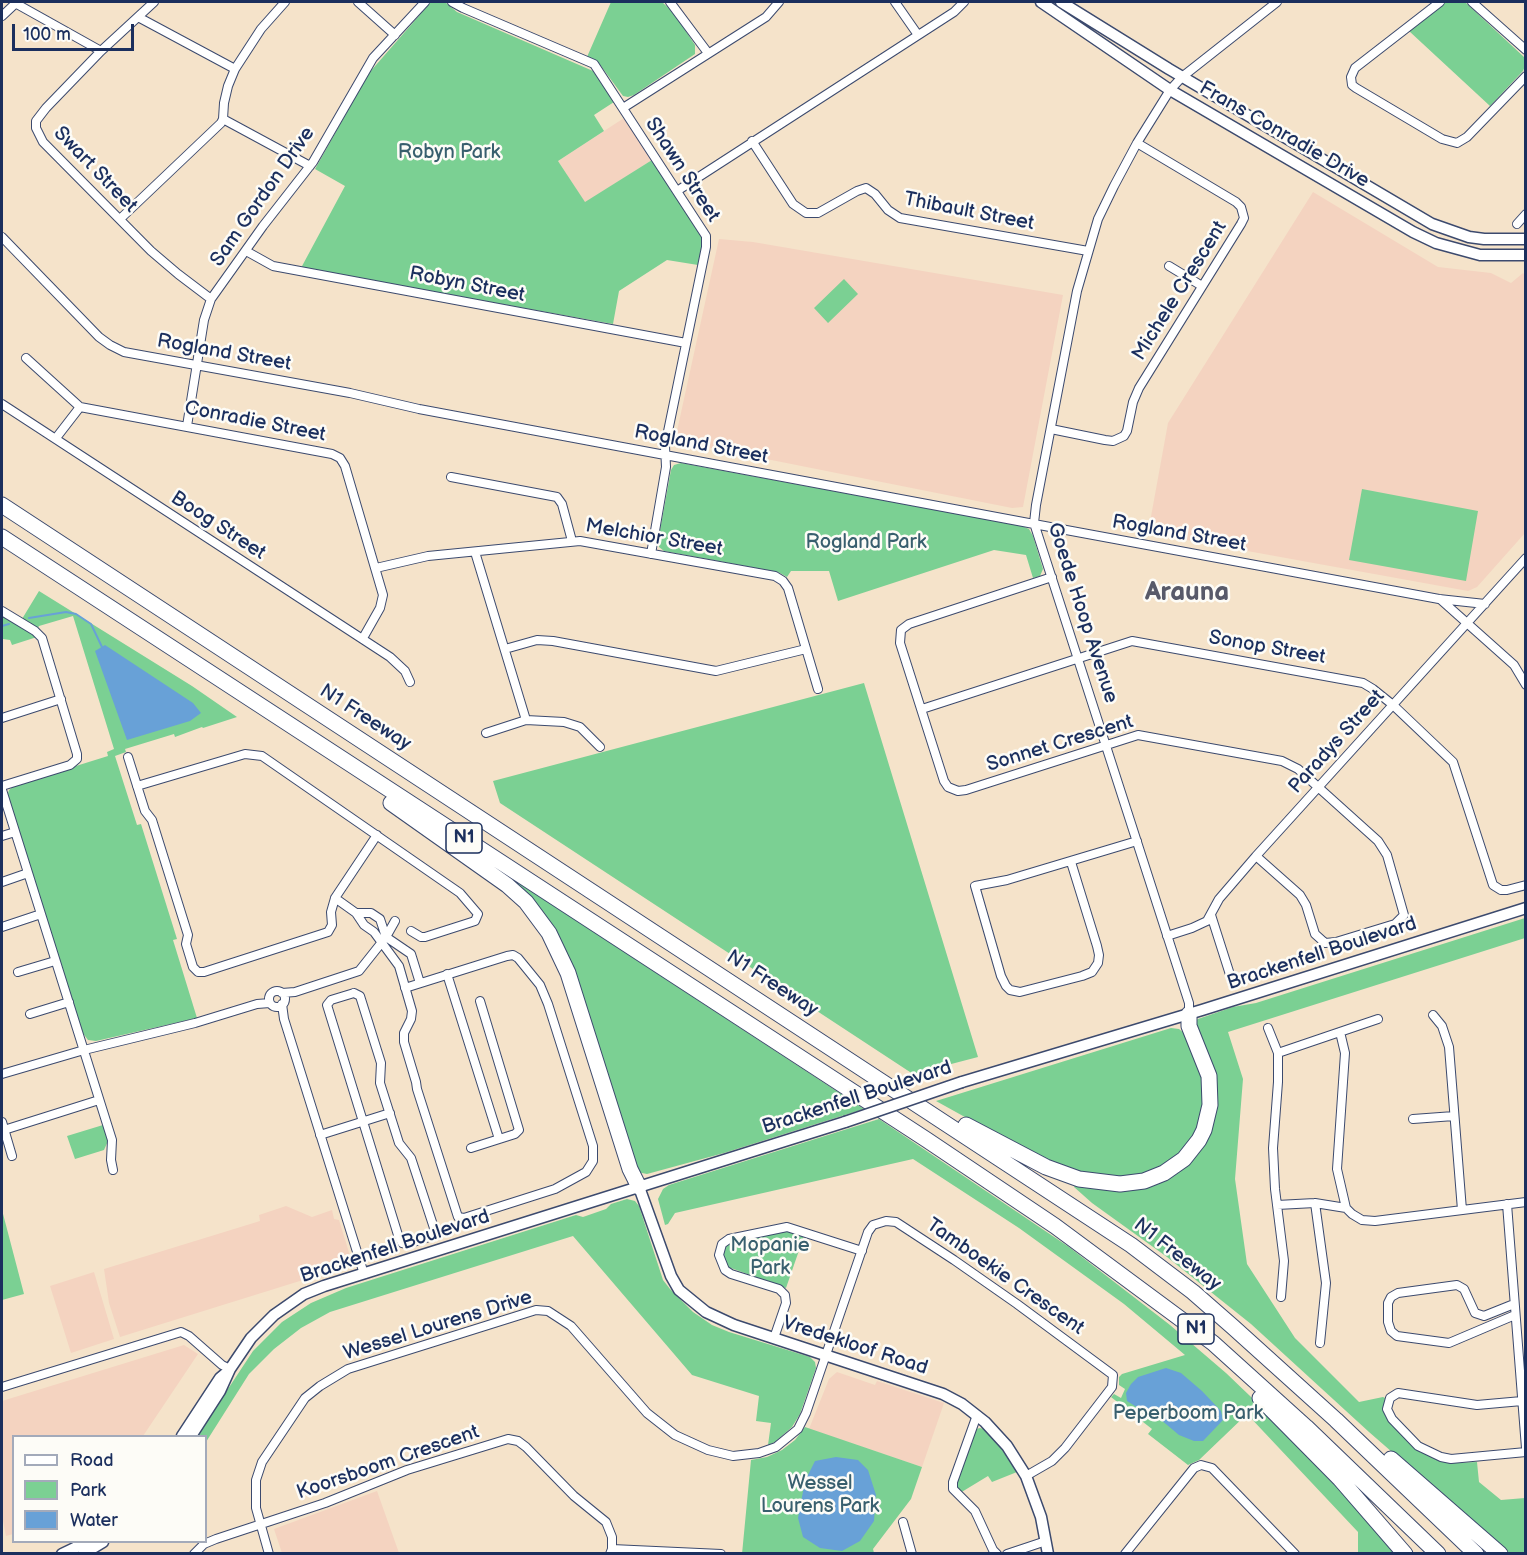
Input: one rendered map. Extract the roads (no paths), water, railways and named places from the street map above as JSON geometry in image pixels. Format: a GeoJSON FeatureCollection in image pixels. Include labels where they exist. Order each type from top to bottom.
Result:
{"type":"FeatureCollection","features":[{"type":"Feature","properties":{"kind":"highway"},"geometry":{"type":"LineString","coordinates":[[2,500],[60,544]]}},
{"type":"Feature","properties":{"kind":"highway","name":"N1 Freeway"},"geometry":{"type":"LineString","coordinates":[[2,505],[1085,1214],[1165,1270],[1233,1327],[1328,1413],[1476,1554]]}},
{"type":"Feature","properties":{"kind":"highway","name":"N1"},"geometry":{"type":"LineString","coordinates":[[2,537],[1055,1226],[1196,1329],[1259,1383],[1438,1554]]}},
{"type":"Feature","properties":{"kind":"highway"},"geometry":{"type":"LineString","coordinates":[[2,547],[87,593]]}},
{"type":"Feature","properties":{"kind":"highway"},"geometry":{"type":"LineString","coordinates":[[292,727],[301,741],[491,872],[526,902],[538,917],[558,949],[568,973],[631,1170],[639,1187]]}},
{"type":"Feature","properties":{"kind":"highway"},"geometry":{"type":"LineString","coordinates":[[925,1109],[945,1114],[1030,1160],[1061,1173],[1092,1181],[1120,1184],[1155,1178],[1174,1166],[1192,1150],[1208,1118],[1209,1076],[1189,1026],[1189,1014]]}},
{"type":"Feature","properties":{"kind":"highway"},"geometry":{"type":"LineString","coordinates":[[1196,1329],[1221,1360],[1340,1479],[1405,1554]]}},
{"type":"Feature","properties":{"kind":"highway"},"geometry":{"type":"LineString","coordinates":[[1328,1413],[1341,1418],[1357,1430],[1500,1554]]}},
{"type":"Feature","properties":{"kind":"street"},"geometry":{"type":"LineString","coordinates":[[2,16],[16,2],[101,51]]}},
{"type":"Feature","properties":{"kind":"street","name":"Swart Street"},"geometry":{"type":"LineString","coordinates":[[154,2],[101,51],[40,114],[36,121],[36,128],[43,142],[166,264],[211,299]]}},
{"type":"Feature","properties":{"kind":"street"},"geometry":{"type":"LineString","coordinates":[[120,219],[223,118],[224,103],[235,69],[261,29],[285,2]]}},
{"type":"Feature","properties":{"kind":"street"},"geometry":{"type":"LineString","coordinates":[[358,2],[394,34]]}},
{"type":"Feature","properties":{"kind":"street","name":"Sam Gordon Drive"},"geometry":{"type":"LineString","coordinates":[[187,426],[204,320],[211,299],[310,166],[373,58],[425,2]]}},
{"type":"Feature","properties":{"kind":"street","name":"Shawn Street"},"geometry":{"type":"LineString","coordinates":[[452,2],[594,64],[707,240],[665,446],[666,467],[651,554]]}},
{"type":"Feature","properties":{"kind":"street"},"geometry":{"type":"LineString","coordinates":[[670,2],[708,53]]}},
{"type":"Feature","properties":{"kind":"street"},"geometry":{"type":"LineString","coordinates":[[623,108],[766,17],[779,2]]}},
{"type":"Feature","properties":{"kind":"street"},"geometry":{"type":"LineString","coordinates":[[895,2],[918,35]]}},
{"type":"Feature","properties":{"kind":"street"},"geometry":{"type":"LineString","coordinates":[[677,191],[954,12],[963,2]]}},
{"type":"Feature","properties":{"kind":"street","name":"Frans Conradie Drive"},"geometry":{"type":"LineString","coordinates":[[1041,2],[1170,90],[1413,232],[1436,243],[1480,255],[1526,255]]}},
{"type":"Feature","properties":{"kind":"street","name":"Frans Conradie Drive"},"geometry":{"type":"LineString","coordinates":[[1061,2],[1182,77],[1432,224],[1469,237],[1526,239]]}},
{"type":"Feature","properties":{"kind":"street","name":"Goede Hoop Avenue"},"geometry":{"type":"LineString","coordinates":[[1189,1014],[1189,1003],[1035,524],[1036,505],[1075,302],[1098,219],[1137,142],[1170,90],[1182,77],[1277,2]]}},
{"type":"Feature","properties":{"kind":"street"},"geometry":{"type":"LineString","coordinates":[[1440,2],[1355,68],[1351,76],[1352,85],[1442,139],[1457,143],[1467,137],[1526,76]]}},
{"type":"Feature","properties":{"kind":"street"},"geometry":{"type":"LineString","coordinates":[[1472,2],[1526,50]]}},
{"type":"Feature","properties":{"kind":"street"},"geometry":{"type":"LineString","coordinates":[[138,17],[235,69]]}},
{"type":"Feature","properties":{"kind":"street"},"geometry":{"type":"LineString","coordinates":[[223,118],[310,166]]}},
{"type":"Feature","properties":{"kind":"street","name":"Thibault Street"},"geometry":{"type":"LineString","coordinates":[[752,141],[793,204],[806,213],[818,213],[856,191],[866,188],[875,194],[888,210],[900,218],[1088,251]]}},
{"type":"Feature","properties":{"kind":"street","name":"Michele Crescent"},"geometry":{"type":"LineString","coordinates":[[1051,429],[1105,441],[1113,441],[1124,436],[1139,388],[1244,218],[1242,207],[1137,142]]}},
{"type":"Feature","properties":{"kind":"street"},"geometry":{"type":"LineString","coordinates":[[1517,224],[1526,214]]}},
{"type":"Feature","properties":{"kind":"street","name":"Rogland Street"},"geometry":{"type":"LineString","coordinates":[[2,237],[99,337],[124,352],[350,393],[419,409],[666,456],[1439,599],[1485,604]]}},
{"type":"Feature","properties":{"kind":"street","name":"Robyn Street"},"geometry":{"type":"LineString","coordinates":[[246,251],[273,266],[686,343]]}},
{"type":"Feature","properties":{"kind":"street"},"geometry":{"type":"LineString","coordinates":[[1169,266],[1202,286]]}},
{"type":"Feature","properties":{"kind":"street"},"geometry":{"type":"LineString","coordinates":[[26,358],[80,407],[56,438]]}},
{"type":"Feature","properties":{"kind":"street","name":"Boog Street"},"geometry":{"type":"LineString","coordinates":[[2,404],[363,638],[398,663],[410,682]]}},
{"type":"Feature","properties":{"kind":"street","name":"Conradie Street"},"geometry":{"type":"LineString","coordinates":[[80,407],[332,454],[340,458],[345,466],[376,568],[383,600],[363,638]]}},
{"type":"Feature","properties":{"kind":"street"},"geometry":{"type":"LineString","coordinates":[[451,477],[556,497],[562,504],[572,541]]}},
{"type":"Feature","properties":{"kind":"street","name":"Melchior Street"},"geometry":{"type":"LineString","coordinates":[[376,568],[428,556],[572,541],[592,542],[775,576],[788,588],[806,649]]}},
{"type":"Feature","properties":{"kind":"street"},"geometry":{"type":"LineString","coordinates":[[475,552],[526,720]]}},
{"type":"Feature","properties":{"kind":"street","name":"Paradys Street"},"geometry":{"type":"LineString","coordinates":[[1167,936],[1207,921],[1219,899],[1256,856],[1526,558]]}},
{"type":"Feature","properties":{"kind":"street","name":"Sonnet Crescent"},"geometry":{"type":"LineString","coordinates":[[1053,577],[909,624],[901,630],[900,643],[944,781],[948,787],[958,791],[966,790],[1130,736],[1145,735],[1290,763],[1383,847],[1403,909],[1402,918],[1390,926],[1336,942],[1325,943],[1315,934],[1306,905],[1300,895],[1256,856]]}},
{"type":"Feature","properties":{"kind":"street"},"geometry":{"type":"LineString","coordinates":[[1439,599],[1514,665],[1526,685]]}},
{"type":"Feature","properties":{"kind":"street"},"geometry":{"type":"LineString","coordinates":[[2,611],[41,636],[77,754],[76,759],[70,765],[2,788],[112,1140],[113,1170]]}},
{"type":"Feature","properties":{"kind":"street"},"geometry":{"type":"LineString","coordinates":[[505,649],[537,640],[553,641],[716,671],[806,649],[818,689]]}},
{"type":"Feature","properties":{"kind":"street","name":"Sonop Street"},"geometry":{"type":"LineString","coordinates":[[922,709],[1124,643],[1142,642],[1363,683],[1373,688],[1393,705],[1453,762],[1491,881],[1496,888],[1507,890],[1526,885]]}},
{"type":"Feature","properties":{"kind":"street"},"geometry":{"type":"LineString","coordinates":[[2,718],[61,699]]}},
{"type":"Feature","properties":{"kind":"street"},"geometry":{"type":"LineString","coordinates":[[486,733],[526,720],[572,724],[580,727],[600,747]]}},
{"type":"Feature","properties":{"kind":"street"},"geometry":{"type":"LineString","coordinates":[[137,786],[245,754],[258,754],[460,892],[478,914],[475,921],[425,937],[411,931]]}},
{"type":"Feature","properties":{"kind":"street"},"geometry":{"type":"LineString","coordinates":[[128,757],[145,811],[152,820],[188,935],[186,944],[196,971],[204,972],[326,934],[331,927],[331,908],[335,898],[377,835]]}},
{"type":"Feature","properties":{"kind":"street"},"geometry":{"type":"LineString","coordinates":[[2,836],[15,832]]}},
{"type":"Feature","properties":{"kind":"street"},"geometry":{"type":"LineString","coordinates":[[1071,862],[1097,946],[1098,963],[1088,974],[1020,992],[1010,990],[1004,982],[975,886],[1007,880],[1137,841]]}},
{"type":"Feature","properties":{"kind":"street"},"geometry":{"type":"LineString","coordinates":[[2,882],[28,873]]}},
{"type":"Feature","properties":{"kind":"street"},"geometry":{"type":"LineString","coordinates":[[335,898],[356,913],[364,925],[383,940],[405,948],[411,954],[420,983]]}},
{"type":"Feature","properties":{"kind":"street","name":"Brackenfell Boulevard"},"geometry":{"type":"LineString","coordinates":[[183,1435],[220,1378],[230,1369],[260,1329],[290,1303],[314,1290],[845,1122],[962,1082],[1189,1014],[1526,908]]}},
{"type":"Feature","properties":{"kind":"street"},"geometry":{"type":"LineString","coordinates":[[356,913],[371,913],[381,921],[387,952],[396,961],[412,1014],[404,1033],[404,1042],[420,1101],[458,1217],[464,1218],[555,1189],[583,1175],[593,1161],[593,1146],[546,997],[540,985],[518,958],[513,955],[405,988]]}},
{"type":"Feature","properties":{"kind":"street"},"geometry":{"type":"LineString","coordinates":[[2,927],[41,914]]}},
{"type":"Feature","properties":{"kind":"street"},"geometry":{"type":"LineString","coordinates":[[1211,915],[1233,984]]}},
{"type":"Feature","properties":{"kind":"street"},"geometry":{"type":"LineString","coordinates":[[2,1074],[84,1050],[277,1000],[359,971],[395,921]]}},
{"type":"Feature","properties":{"kind":"street"},"geometry":{"type":"LineString","coordinates":[[18,972],[56,961]]}},
{"type":"Feature","properties":{"kind":"street"},"geometry":{"type":"LineString","coordinates":[[447,974],[499,1139]]}},
{"type":"Feature","properties":{"kind":"street"},"geometry":{"type":"LineString","coordinates":[[354,993],[359,994],[381,1063],[380,1083],[400,1145],[411,1158],[434,1228],[429,1237],[407,1244],[400,1241],[363,1121],[327,1005],[331,1000],[354,993]]}},
{"type":"Feature","properties":{"kind":"street"},"geometry":{"type":"LineString","coordinates":[[277,1000],[364,1274]]}},
{"type":"Feature","properties":{"kind":"street"},"geometry":{"type":"LineString","coordinates":[[471,1148],[517,1133],[519,1128],[480,1001]]}},
{"type":"Feature","properties":{"kind":"street"},"geometry":{"type":"LineString","coordinates":[[30,1014],[69,1002]]}},
{"type":"Feature","properties":{"kind":"street"},"geometry":{"type":"LineString","coordinates":[[1433,1015],[1442,1026],[1449,1047],[1462,1210]]}},
{"type":"Feature","properties":{"kind":"street"},"geometry":{"type":"LineString","coordinates":[[1278,1053],[1378,1019]]}},
{"type":"Feature","properties":{"kind":"street"},"geometry":{"type":"LineString","coordinates":[[1268,1028],[1278,1053],[1273,1139],[1274,1176],[1284,1261],[1281,1297]]}},
{"type":"Feature","properties":{"kind":"street"},"geometry":{"type":"LineString","coordinates":[[1340,1032],[1345,1053],[1337,1169],[1346,1209]]}},
{"type":"Feature","properties":{"kind":"street"},"geometry":{"type":"LineString","coordinates":[[12,1156],[3,1126],[99,1100]]}},
{"type":"Feature","properties":{"kind":"street"},"geometry":{"type":"LineString","coordinates":[[320,1135],[390,1113]]}},
{"type":"Feature","properties":{"kind":"street"},"geometry":{"type":"LineString","coordinates":[[1413,1119],[1454,1116]]}},
{"type":"Feature","properties":{"kind":"street","name":"Vredekloof Road"},"geometry":{"type":"LineString","coordinates":[[639,1187],[671,1276],[680,1290],[699,1307],[720,1320],[943,1394],[977,1415],[1007,1446],[1026,1476],[1038,1508],[1048,1554]]}},
{"type":"Feature","properties":{"kind":"street"},"geometry":{"type":"LineString","coordinates":[[1277,1205],[1315,1203],[1346,1209],[1358,1218],[1369,1221],[1526,1202]]}},
{"type":"Feature","properties":{"kind":"street"},"geometry":{"type":"LineString","coordinates":[[1315,1203],[1326,1283],[1320,1343]]}},
{"type":"Feature","properties":{"kind":"street"},"geometry":{"type":"LineString","coordinates":[[1507,1204],[1526,1448]]}},
{"type":"Feature","properties":{"kind":"street","name":"Tamboekie Crescent"},"geometry":{"type":"LineString","coordinates":[[826,1355],[868,1232],[873,1226],[886,1221],[896,1222],[1017,1304],[1111,1372],[1114,1379],[1112,1387],[1065,1448],[1052,1461],[1026,1476]]}},
{"type":"Feature","properties":{"kind":"street"},"geometry":{"type":"LineString","coordinates":[[774,1338],[786,1303],[785,1295],[779,1289],[724,1270],[719,1255],[722,1244],[729,1239],[787,1227],[862,1251]]}},
{"type":"Feature","properties":{"kind":"street"},"geometry":{"type":"LineString","coordinates":[[1514,1304],[1484,1316],[1475,1313],[1464,1289],[1457,1285],[1398,1293],[1391,1297],[1388,1304],[1388,1322],[1391,1331],[1397,1336],[1449,1343],[1515,1315]]}},
{"type":"Feature","properties":{"kind":"street","name":"Wessel Lourens Drive"},"geometry":{"type":"LineString","coordinates":[[269,1554],[255,1499],[258,1471],[305,1398],[348,1369],[368,1361],[541,1309],[572,1326],[647,1413],[663,1426],[675,1435],[696,1445],[733,1456],[768,1451],[792,1435],[806,1413],[826,1355]]}},
{"type":"Feature","properties":{"kind":"street"},"geometry":{"type":"LineString","coordinates":[[2,1387],[181,1332],[230,1369]]}},
{"type":"Feature","properties":{"kind":"street","name":"Brackenfell Boulevard"},"geometry":{"type":"LineString","coordinates":[[192,1435],[220,1391],[230,1369]]}},
{"type":"Feature","properties":{"kind":"street"},"geometry":{"type":"LineString","coordinates":[[1522,1401],[1477,1405],[1398,1393],[1390,1398],[1387,1409],[1392,1419],[1418,1446],[1441,1457],[1451,1459],[1526,1452]]}},
{"type":"Feature","properties":{"kind":"street"},"geometry":{"type":"LineString","coordinates":[[977,1415],[952,1489],[975,1511],[997,1554]]}},
{"type":"Feature","properties":{"kind":"street","name":"Koorsboom Crescent"},"geometry":{"type":"LineString","coordinates":[[260,1524],[333,1500],[407,1470],[502,1440],[513,1439],[526,1447],[574,1496],[606,1522],[611,1531],[611,1551]]}},
{"type":"Feature","properties":{"kind":"street"},"geometry":{"type":"LineString","coordinates":[[1125,1554],[1194,1468],[1201,1465],[1212,1468],[1295,1554]]}},
{"type":"Feature","properties":{"kind":"street"},"geometry":{"type":"LineString","coordinates":[[903,1522],[912,1554]]}},
{"type":"Feature","properties":{"kind":"street"},"geometry":{"type":"LineString","coordinates":[[194,1554],[212,1540],[260,1524]]}},
{"type":"Feature","properties":{"kind":"street"},"geometry":{"type":"LineString","coordinates":[[1008,1554],[1046,1541]]}},
{"type":"Feature","properties":{"kind":"street"},"geometry":{"type":"LineString","coordinates":[[62,1554],[85,1543]]}},
{"type":"Feature","properties":{"kind":"street"},"geometry":{"type":"LineString","coordinates":[[83,1554],[101,1543]]}},
{"type":"Feature","properties":{"kind":"street"},"geometry":{"type":"LineString","coordinates":[[611,1551],[721,1554]]}},
{"type":"Feature","properties":{"kind":"water"},"geometry":{"type":"Polygon","coordinates":[[[105,645],[193,703],[201,713],[190,721],[127,740],[95,651],[105,645]]]}},
{"type":"Feature","properties":{"kind":"water"},"geometry":{"type":"Polygon","coordinates":[[[1166,1368],[1181,1373],[1221,1411],[1223,1420],[1203,1441],[1194,1441],[1179,1435],[1154,1414],[1146,1413],[1127,1401],[1126,1393],[1138,1377],[1166,1368]]]}},
{"type":"Feature","properties":{"kind":"water"},"geometry":{"type":"Polygon","coordinates":[[[836,1457],[858,1460],[868,1470],[876,1495],[874,1521],[860,1541],[842,1551],[820,1548],[803,1537],[798,1518],[805,1481],[815,1461],[836,1457]]]}},
{"type":"Feature","properties":{"kind":"waterway"},"geometry":{"type":"LineString","coordinates":[[29,618],[66,612],[76,614],[91,624],[102,647]]}},
{"type":"Feature","properties":{"kind":"waterway"},"geometry":{"type":"LineString","coordinates":[[2,626],[9,624]]}},
{"type":"Feature","properties":{"kind":"district","name":"Arauna"},"geometry":{"type":"Point","coordinates":[1187,593]}},
{"type":"Feature","properties":{"kind":"park label","name":"Robyn Park"},"geometry":{"type":"Point","coordinates":[449,153]}},
{"type":"Feature","properties":{"kind":"park label","name":"Rogland Park"},"geometry":{"type":"Point","coordinates":[866,543]}},
{"type":"Feature","properties":{"kind":"park label","name":"Mopanie Park"},"geometry":{"type":"Point","coordinates":[770,1258]}},
{"type":"Feature","properties":{"kind":"park label","name":"Peperboom Park"},"geometry":{"type":"Point","coordinates":[1188,1414]}},
{"type":"Feature","properties":{"kind":"park label","name":"Wessel Lourens Park"},"geometry":{"type":"Point","coordinates":[820,1496]}}]}
